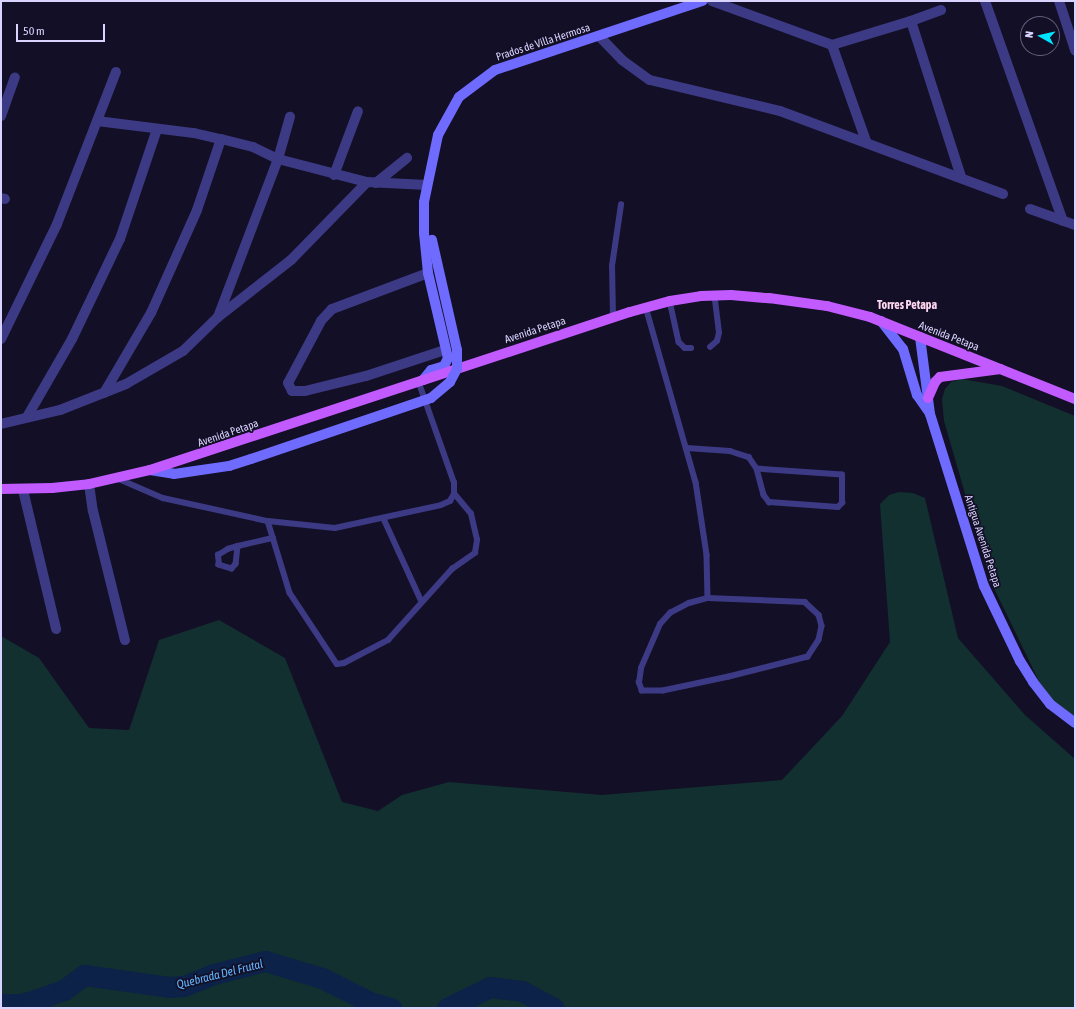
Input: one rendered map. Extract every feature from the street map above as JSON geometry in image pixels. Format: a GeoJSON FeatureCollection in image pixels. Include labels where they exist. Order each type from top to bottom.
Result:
{"type":"FeatureCollection","features":[{"type":"Feature","properties":{"kind":"main road","name":"Prados de Villa Hermosa"},"geometry":{"type":"LineString","coordinates":[[420,380],[431,370],[447,363],[428,273],[424,233],[424,202],[433,151],[445,121],[459,97],[476,82],[495,70],[703,1]]}},
{"type":"Feature","properties":{"kind":"main road"},"geometry":{"type":"LineString","coordinates":[[150,470],[180,474],[252,459],[431,398],[450,382],[457,369],[458,350],[424,202]]}},
{"type":"Feature","properties":{"kind":"main road","name":"Avenida Petapa"},"geometry":{"type":"LineString","coordinates":[[1,489],[23,490],[89,484],[119,479],[613,317],[670,301],[714,295],[769,298],[827,306],[882,321],[1075,399]]}},
{"type":"Feature","properties":{"kind":"main road","name":"Antigua Avenida Petapa"},"geometry":{"type":"LineString","coordinates":[[882,321],[900,344],[917,395],[930,414]]}},
{"type":"Feature","properties":{"kind":"main road","name":"Antigua Avenida Petapa"},"geometry":{"type":"LineString","coordinates":[[920,337],[930,414],[984,586],[1020,661],[1033,682],[1054,707],[1075,723]]}},
{"type":"Feature","properties":{"kind":"main road"},"geometry":{"type":"LineString","coordinates":[[928,398],[935,382],[945,375],[1000,369]]}},
{"type":"Feature","properties":{"kind":"street"},"geometry":{"type":"LineString","coordinates":[[712,1],[832,45],[911,22],[941,10]]}},
{"type":"Feature","properties":{"kind":"street"},"geometry":{"type":"LineString","coordinates":[[985,1],[1063,221]]}},
{"type":"Feature","properties":{"kind":"street"},"geometry":{"type":"LineString","coordinates":[[1059,1],[1075,50]]}},
{"type":"Feature","properties":{"kind":"street"},"geometry":{"type":"LineString","coordinates":[[911,22],[961,177]]}},
{"type":"Feature","properties":{"kind":"street"},"geometry":{"type":"LineString","coordinates":[[599,36],[622,60],[650,80],[672,87],[756,104],[866,141],[1003,194]]}},
{"type":"Feature","properties":{"kind":"street"},"geometry":{"type":"LineString","coordinates":[[832,45],[866,141]]}},
{"type":"Feature","properties":{"kind":"street"},"geometry":{"type":"LineString","coordinates":[[1,339],[57,224],[116,72]]}},
{"type":"Feature","properties":{"kind":"street"},"geometry":{"type":"LineString","coordinates":[[1,116],[4,96],[15,77]]}},
{"type":"Feature","properties":{"kind":"street"},"geometry":{"type":"LineString","coordinates":[[334,175],[358,111]]}},
{"type":"Feature","properties":{"kind":"street"},"geometry":{"type":"LineString","coordinates":[[218,317],[278,159],[290,117]]}},
{"type":"Feature","properties":{"kind":"street"},"geometry":{"type":"LineString","coordinates":[[97,121],[221,139],[253,147],[278,159],[334,175],[371,183],[427,185]]}},
{"type":"Feature","properties":{"kind":"street"},"geometry":{"type":"LineString","coordinates":[[27,417],[72,339],[120,239],[157,129]]}},
{"type":"Feature","properties":{"kind":"street"},"geometry":{"type":"LineString","coordinates":[[104,392],[151,313],[197,210],[221,139]]}},
{"type":"Feature","properties":{"kind":"street"},"geometry":{"type":"LineString","coordinates":[[1,424],[60,410],[126,384],[183,351],[218,317],[291,260],[371,183],[407,158]]}},
{"type":"Feature","properties":{"kind":"street"},"geometry":{"type":"LineString","coordinates":[[1030,209],[1075,225]]}},
{"type":"Feature","properties":{"kind":"street"},"geometry":{"type":"LineString","coordinates":[[428,273],[332,309],[321,321],[288,383],[292,391],[305,391],[366,376],[445,350]]}},
{"type":"Feature","properties":{"kind":"street"},"geometry":{"type":"LineString","coordinates":[[89,484],[93,511],[125,640]]}},
{"type":"Feature","properties":{"kind":"street"},"geometry":{"type":"LineString","coordinates":[[23,490],[56,629]]}},
{"type":"Feature","properties":{"kind":"lane"},"geometry":{"type":"LineString","coordinates":[[613,317],[612,266],[621,205]]}},
{"type":"Feature","properties":{"kind":"lane"},"geometry":{"type":"LineString","coordinates":[[710,347],[717,341],[719,333],[714,295]]}},
{"type":"Feature","properties":{"kind":"lane"},"geometry":{"type":"LineString","coordinates":[[670,301],[679,342],[685,348],[690,348]]}},
{"type":"Feature","properties":{"kind":"lane"},"geometry":{"type":"LineString","coordinates":[[646,307],[687,448],[704,537],[708,598]]}},
{"type":"Feature","properties":{"kind":"lane"},"geometry":{"type":"LineString","coordinates":[[119,479],[163,498],[268,521],[335,528],[384,519],[441,505],[450,501],[454,494],[454,483],[420,380]]}},
{"type":"Feature","properties":{"kind":"lane"},"geometry":{"type":"LineString","coordinates":[[687,448],[741,453],[753,460],[764,496],[769,502],[838,507],[842,502],[842,475],[757,470]]}},
{"type":"Feature","properties":{"kind":"lane"},"geometry":{"type":"LineString","coordinates":[[268,521],[290,593],[337,664],[354,659],[388,640],[452,569],[475,552],[478,540],[471,514],[454,494]]}},
{"type":"Feature","properties":{"kind":"lane"},"geometry":{"type":"LineString","coordinates":[[384,519],[422,602]]}},
{"type":"Feature","properties":{"kind":"lane"},"geometry":{"type":"LineString","coordinates":[[238,546],[236,564],[232,569],[219,565],[218,555],[238,546],[273,538]]}},
{"type":"Feature","properties":{"kind":"lane"},"geometry":{"type":"LineString","coordinates":[[708,598],[805,602],[819,615],[822,626],[820,640],[808,657],[663,691],[642,691],[639,683],[641,668],[660,624],[670,613],[689,603],[708,598]]}},
{"type":"Feature","properties":{"kind":"green space"},"geometry":{"type":"Polygon","coordinates":[[[962,379],[1002,386],[1075,416],[1075,723],[1050,704],[990,580],[944,421],[942,399],[945,389],[951,382],[962,379]]]}},
{"type":"Feature","properties":{"kind":"green space"},"geometry":{"type":"Polygon","coordinates":[[[899,492],[913,493],[925,498],[958,638],[1025,715],[1075,759],[1075,1008],[1,1008],[1,636],[39,658],[89,728],[129,730],[159,640],[219,620],[285,658],[342,802],[378,811],[402,795],[449,782],[602,795],[782,780],[842,716],[890,642],[880,504],[889,495],[899,492]]]}},
{"type":"Feature","properties":{"kind":"waterway","name":"Quebrada Del Frutal"},"geometry":{"type":"LineString","coordinates":[[1,1004],[21,1004],[64,990],[84,975],[169,987],[184,986],[214,974],[265,961],[322,978],[372,1003],[391,1008]]}},
{"type":"Feature","properties":{"kind":"waterway","name":"Quebrada Del Frutal"},"geometry":{"type":"LineString","coordinates":[[447,1008],[490,987],[522,991],[554,1008]]}},
{"type":"Feature","properties":{"kind":"district","name":"Torres Petapa"},"geometry":{"type":"Point","coordinates":[907,306]}}]}
